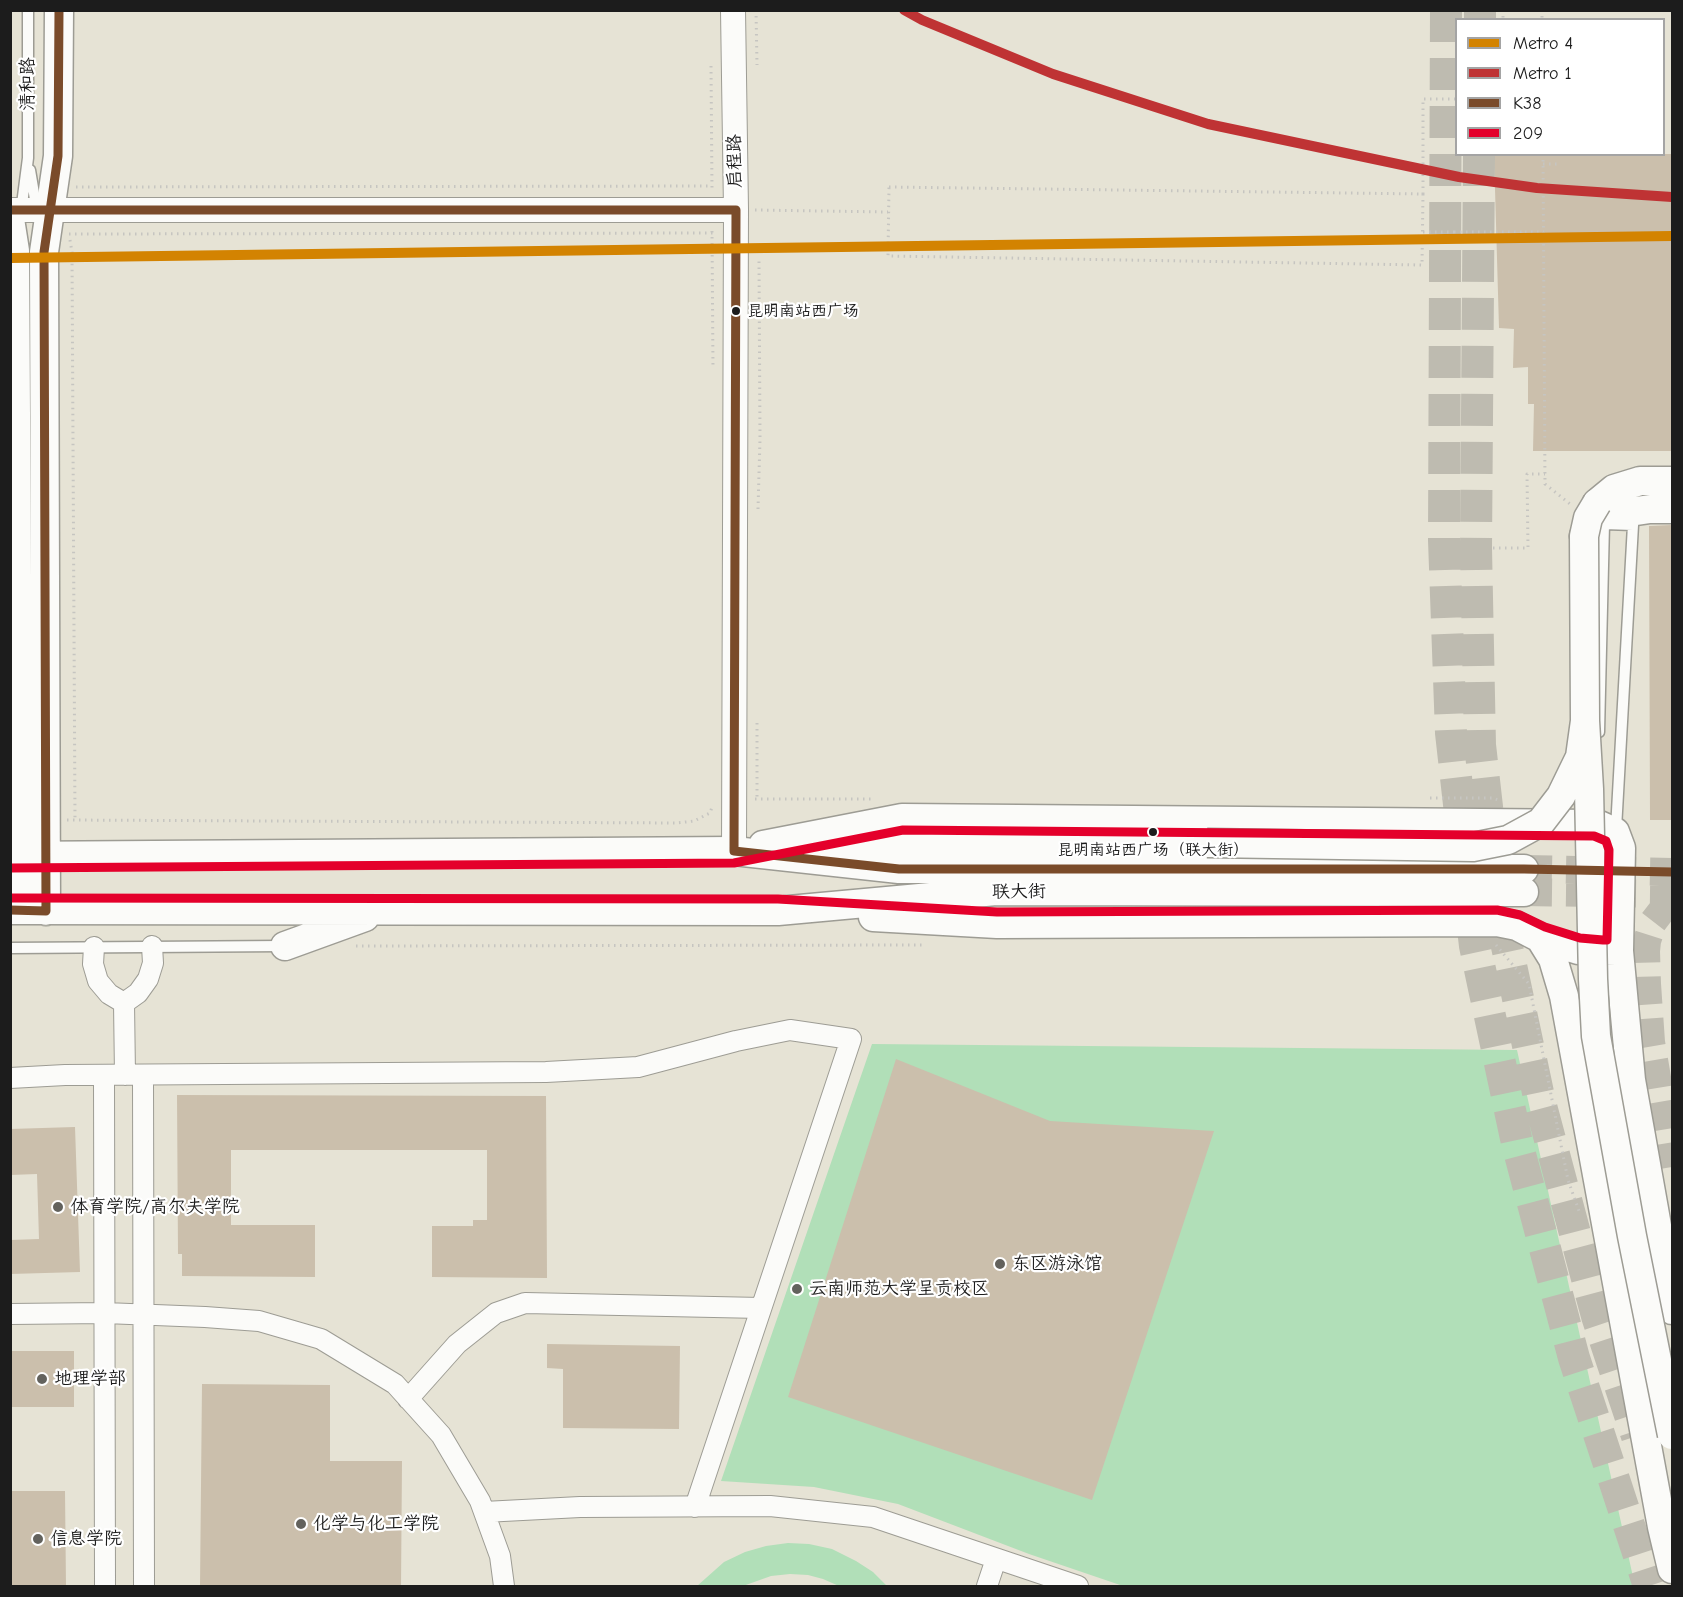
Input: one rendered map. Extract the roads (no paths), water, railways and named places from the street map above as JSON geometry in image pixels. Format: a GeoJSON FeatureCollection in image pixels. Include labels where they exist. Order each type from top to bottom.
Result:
{"type":"FeatureCollection","features":[{"type":"Feature","properties":{"kind":"main road","name":"清和路"},"geometry":{"type":"LineString","coordinates":[[25,910],[15,251],[30,208],[58,156],[59,10]]}},
{"type":"Feature","properties":{"kind":"main road","name":"清和路"},"geometry":{"type":"LineString","coordinates":[[25,856],[45,820],[44,252],[30,208]]}},
{"type":"Feature","properties":{"kind":"main road"},"geometry":{"type":"LineString","coordinates":[[1672,481],[1640,481],[1614,489],[1597,503],[1586,527],[1594,739],[1589,789],[1596,1036],[1632,1236],[1672,1435]]}},
{"type":"Feature","properties":{"kind":"main road"},"geometry":{"type":"LineString","coordinates":[[1586,527],[1603,516],[1650,509],[1672,509]]}},
{"type":"Feature","properties":{"kind":"main road"},"geometry":{"type":"LineString","coordinates":[[734,851],[902,842],[1473,847],[1508,840],[1540,822],[1561,796],[1580,757],[1594,739]]}},
{"type":"Feature","properties":{"kind":"main road"},"geometry":{"type":"LineString","coordinates":[[734,851],[902,818],[1597,824],[1615,832],[1621,848],[1619,951],[1631,1080],[1672,1310]]}},
{"type":"Feature","properties":{"kind":"main road","name":"联大街"},"geometry":{"type":"LineString","coordinates":[[25,856],[734,851],[899,869],[1524,881],[996,891],[778,911],[25,910]]}},
{"type":"Feature","properties":{"kind":"main road"},"geometry":{"type":"LineString","coordinates":[[285,946],[386,910]]}},
{"type":"Feature","properties":{"kind":"main road"},"geometry":{"type":"LineString","coordinates":[[778,911],[998,924],[1497,922],[1517,926],[1540,938],[1578,950],[1619,951]]}},
{"type":"Feature","properties":{"kind":"main road"},"geometry":{"type":"LineString","coordinates":[[1540,938],[1553,959],[1564,996],[1662,1527],[1672,1569]]}},
{"type":"Feature","properties":{"kind":"street","name":"启程路"},"geometry":{"type":"LineString","coordinates":[[734,10],[736,221],[734,851]]}},
{"type":"Feature","properties":{"kind":"street"},"geometry":{"type":"LineString","coordinates":[[30,208],[736,221]]}},
{"type":"Feature","properties":{"kind":"street"},"geometry":{"type":"LineString","coordinates":[[124,1003],[138,993],[148,980],[153,963],[152,946]]}},
{"type":"Feature","properties":{"kind":"street"},"geometry":{"type":"LineString","coordinates":[[94,947],[93,964],[98,981],[109,994],[124,1003]]}},
{"type":"Feature","properties":{"kind":"street"},"geometry":{"type":"LineString","coordinates":[[124,1003],[134,1075],[144,1314],[144,1587]]}},
{"type":"Feature","properties":{"kind":"street"},"geometry":{"type":"LineString","coordinates":[[10,1078],[546,1072],[638,1067],[736,1041],[790,1030],[851,1039],[695,1507]]}},
{"type":"Feature","properties":{"kind":"street"},"geometry":{"type":"LineString","coordinates":[[104,1076],[105,1587]]}},
{"type":"Feature","properties":{"kind":"street"},"geometry":{"type":"LineString","coordinates":[[408,1399],[457,1344],[496,1313],[525,1303],[761,1308]]}},
{"type":"Feature","properties":{"kind":"street"},"geometry":{"type":"LineString","coordinates":[[10,1314],[144,1314],[259,1321],[321,1339],[395,1384],[441,1436],[480,1501],[500,1556],[504,1587]]}},
{"type":"Feature","properties":{"kind":"street"},"geometry":{"type":"LineString","coordinates":[[484,1512],[580,1507],[770,1506],[873,1517],[1078,1587]]}},
{"type":"Feature","properties":{"kind":"street"},"geometry":{"type":"LineString","coordinates":[[987,1587],[996,1559]]}},
{"type":"Feature","properties":{"kind":"lane","name":"清和路"},"geometry":{"type":"LineString","coordinates":[[28,10],[30,208]]}},
{"type":"Feature","properties":{"kind":"lane","name":"清和路"},"geometry":{"type":"LineString","coordinates":[[28,158],[30,208]]}},
{"type":"Feature","properties":{"kind":"lane"},"geometry":{"type":"LineString","coordinates":[[1573,824],[1593,799],[1598,776],[1594,739],[1604,524],[1634,525],[1615,832]]}},
{"type":"Feature","properties":{"kind":"lane"},"geometry":{"type":"LineString","coordinates":[[10,948],[285,946]]}},
{"type":"Feature","properties":{"kind":"tunnel"},"geometry":{"type":"LineString","coordinates":[[1446,10],[1444,540],[1451,733],[1475,946],[1517,1143],[1574,1358],[1649,1586]]}},
{"type":"Feature","properties":{"kind":"tunnel"},"geometry":{"type":"LineString","coordinates":[[1480,10],[1480,18]]}},
{"type":"Feature","properties":{"kind":"tunnel"},"geometry":{"type":"LineString","coordinates":[[1479,156],[1476,548],[1480,745],[1498,904],[1540,1102],[1597,1316],[1637,1436]]}},
{"type":"Feature","properties":{"kind":"tunnel"},"geometry":{"type":"LineString","coordinates":[[1524,869],[1672,872]]}},
{"type":"Feature","properties":{"kind":"tunnel"},"geometry":{"type":"LineString","coordinates":[[1524,892],[1672,894]]}},
{"type":"Feature","properties":{"kind":"tunnel"},"geometry":{"type":"LineString","coordinates":[[1672,901],[1653,922],[1646,951],[1651,1042],[1672,1167]]}},
{"type":"Feature","properties":{"kind":"metro line","name":"1"},"geometry":{"type":"LineString","coordinates":[[904,10],[922,20],[1053,74],[1208,124],[1459,177],[1537,188],[1672,197]]}},
{"type":"Feature","properties":{"kind":"metro line","name":"4"},"geometry":{"type":"LineString","coordinates":[[10,258],[1672,236]]}},
{"type":"Feature","properties":{"kind":"place","name":"昆明南站西广场"},"geometry":{"type":"Point","coordinates":[736,311]}},
{"type":"Feature","properties":{"kind":"place","name":"昆明南站西广场（联大街）"},"geometry":{"type":"Point","coordinates":[1153,832]}},
{"type":"Feature","properties":{"kind":"place","name":"体育学院/高尔夫学院"},"geometry":{"type":"Point","coordinates":[58,1207]}},
{"type":"Feature","properties":{"kind":"place","name":"东区游泳馆"},"geometry":{"type":"Point","coordinates":[1000,1264]}},
{"type":"Feature","properties":{"kind":"place","name":"云南师范大学呈贡校区"},"geometry":{"type":"Point","coordinates":[797,1289]}},
{"type":"Feature","properties":{"kind":"place","name":"地理学部"},"geometry":{"type":"Point","coordinates":[42,1379]}},
{"type":"Feature","properties":{"kind":"place","name":"化学与化工学院"},"geometry":{"type":"Point","coordinates":[301,1524]}},
{"type":"Feature","properties":{"kind":"place","name":"信息学院"},"geometry":{"type":"Point","coordinates":[38,1539]}}]}
